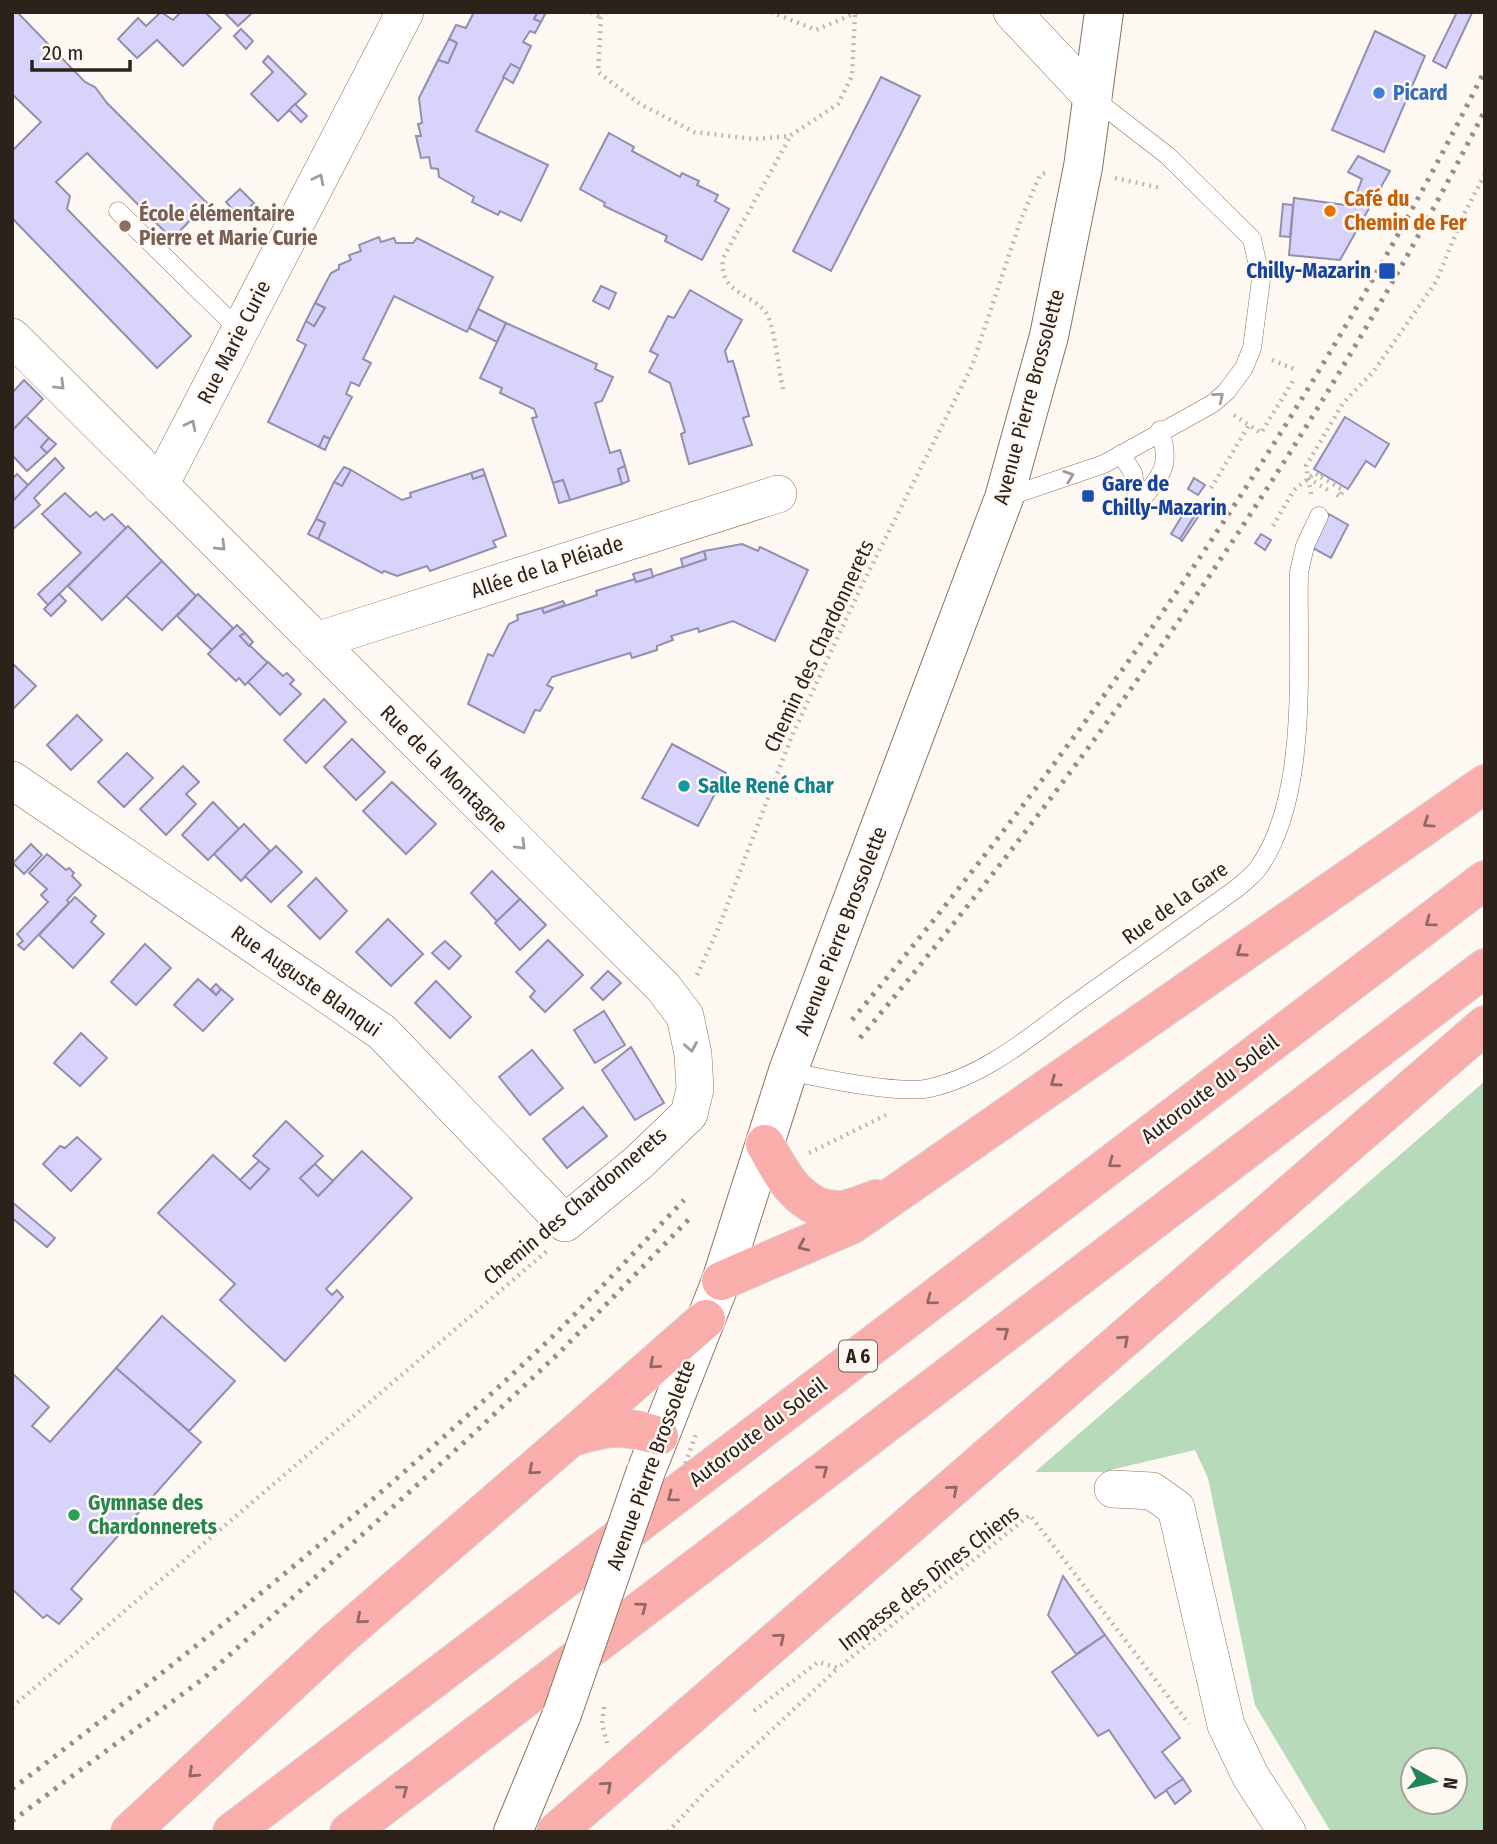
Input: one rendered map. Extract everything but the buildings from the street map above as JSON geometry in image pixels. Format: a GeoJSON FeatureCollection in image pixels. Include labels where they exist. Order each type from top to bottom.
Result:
{"type":"FeatureCollection","features":[{"type":"Feature","properties":{"kind":"highway"},"geometry":{"type":"LineString","coordinates":[[721,1281],[851,1226],[1485,784]]}},
{"type":"Feature","properties":{"kind":"highway","name":"Autoroute du Soleil"},"geometry":{"type":"LineString","coordinates":[[232,1832],[1485,880]]}},
{"type":"Feature","properties":{"kind":"highway"},"geometry":{"type":"LineString","coordinates":[[349,1832],[1485,968]]}},
{"type":"Feature","properties":{"kind":"highway"},"geometry":{"type":"LineString","coordinates":[[556,1832],[884,1550],[1485,1025]]}},
{"type":"Feature","properties":{"kind":"highway"},"geometry":{"type":"LineString","coordinates":[[765,1144],[788,1185],[817,1205],[839,1210],[895,1194]]}},
{"type":"Feature","properties":{"kind":"highway"},"geometry":{"type":"LineString","coordinates":[[130,1832],[338,1639],[706,1319]]}},
{"type":"Feature","properties":{"kind":"highway"},"geometry":{"type":"LineString","coordinates":[[570,1438],[606,1426],[630,1426],[659,1436]]}},
{"type":"Feature","properties":{"kind":"main road","name":"Avenue Pierre Brossolette"},"geometry":{"type":"LineString","coordinates":[[513,1832],[562,1714],[646,1471],[721,1281],[788,1071],[1004,498],[1049,336],[1093,98],[1104,12]]}},
{"type":"Feature","properties":{"kind":"street","name":"Rue Marie Curie"},"geometry":{"type":"LineString","coordinates":[[160,485],[405,12]]}},
{"type":"Feature","properties":{"kind":"street"},"geometry":{"type":"LineString","coordinates":[[1012,12],[1093,98]]}},
{"type":"Feature","properties":{"kind":"street","name":"Rue de la Montagne"},"geometry":{"type":"LineString","coordinates":[[12,337],[663,987],[685,1016],[693,1054],[695,1089],[689,1114],[561,1233]]}},
{"type":"Feature","properties":{"kind":"street","name":"Allée de la Pléiade"},"geometry":{"type":"LineString","coordinates":[[316,641],[778,494]]}},
{"type":"Feature","properties":{"kind":"street","name":"Rue Auguste Blanqui"},"geometry":{"type":"LineString","coordinates":[[12,780],[382,1032],[561,1233]]}},
{"type":"Feature","properties":{"kind":"street"},"geometry":{"type":"LineString","coordinates":[[1112,1489],[1152,1491],[1176,1508],[1230,1733],[1251,1777],[1287,1832]]}},
{"type":"Feature","properties":{"kind":"lane"},"geometry":{"type":"LineString","coordinates":[[1004,498],[1104,464],[1160,430],[1212,404],[1226,392],[1252,348],[1261,280],[1252,239],[1213,197],[1168,156],[1093,98]]}},
{"type":"Feature","properties":{"kind":"lane"},"geometry":{"type":"LineString","coordinates":[[118,211],[227,318],[242,327]]}},
{"type":"Feature","properties":{"kind":"lane"},"geometry":{"type":"LineString","coordinates":[[1121,454],[1133,473],[1138,504],[1162,473],[1167,454],[1160,430]]}},
{"type":"Feature","properties":{"kind":"lane","name":"Rue de la Gare"},"geometry":{"type":"LineString","coordinates":[[788,1071],[834,1081],[918,1088],[929,1088],[970,1073],[1022,1042],[1236,889],[1259,868],[1290,798],[1296,756],[1299,572],[1305,546],[1319,516]]}},
{"type":"Feature","properties":{"kind":"path"},"geometry":{"type":"LineString","coordinates":[[591,12],[601,19]]}},
{"type":"Feature","properties":{"kind":"path"},"geometry":{"type":"LineString","coordinates":[[606,12],[601,19],[598,72],[640,104],[694,132],[754,139],[790,136]]}},
{"type":"Feature","properties":{"kind":"path"},"geometry":{"type":"LineString","coordinates":[[771,12],[816,30],[856,13],[852,76],[838,104],[790,136],[723,258],[725,279],[742,296],[765,310],[772,328],[776,366],[783,389]]}},
{"type":"Feature","properties":{"kind":"path"},"geometry":{"type":"LineString","coordinates":[[1309,488],[1306,466],[1343,403],[1373,372],[1436,282],[1464,214],[1485,174]]}},
{"type":"Feature","properties":{"kind":"path","name":"Chemin des Chardonnerets"},"geometry":{"type":"LineString","coordinates":[[692,986],[718,929],[791,738],[861,587],[972,366],[1021,219],[1040,175]]}},
{"type":"Feature","properties":{"kind":"path"},"geometry":{"type":"LineString","coordinates":[[1107,176],[1161,188]]}},
{"type":"Feature","properties":{"kind":"path"},"geometry":{"type":"LineString","coordinates":[[1270,359],[1294,369]]}},
{"type":"Feature","properties":{"kind":"path"},"geometry":{"type":"LineString","coordinates":[[1231,413],[1261,433],[1293,381]]}},
{"type":"Feature","properties":{"kind":"path"},"geometry":{"type":"LineString","coordinates":[[1211,488],[1249,425]]}},
{"type":"Feature","properties":{"kind":"path"},"geometry":{"type":"LineString","coordinates":[[1273,526],[1294,490],[1308,478],[1315,474],[1322,475],[1343,490],[1340,497],[1308,478]]}},
{"type":"Feature","properties":{"kind":"path","name":"Chemin des Chardonnerets"},"geometry":{"type":"LineString","coordinates":[[12,1706],[561,1233]]}},
{"type":"Feature","properties":{"kind":"path","name":"Impasse des Dînes Chiens"},"geometry":{"type":"LineString","coordinates":[[743,1719],[818,1662],[838,1668],[1030,1515],[1197,1734],[1230,1733]]}},
{"type":"Feature","properties":{"kind":"path"},"geometry":{"type":"LineString","coordinates":[[668,1832],[704,1793],[838,1668]]}},
{"type":"Feature","properties":{"kind":"green space"},"geometry":{"type":"Polygon","coordinates":[[[1485,1081],[1485,1832],[1331,1832],[1255,1705],[1208,1478],[1195,1450],[1102,1472],[1035,1472],[1485,1081]]]}},
{"type":"Feature","properties":{"kind":"railway"},"geometry":{"type":"LineString","coordinates":[[852,1020],[1030,797],[1196,563],[1349,321],[1419,197],[1485,70]]}},
{"type":"Feature","properties":{"kind":"railway"},"geometry":{"type":"LineString","coordinates":[[860,1038],[1034,820],[1199,592],[1350,355],[1420,233],[1485,110]]}},
{"type":"Feature","properties":{"kind":"railway"},"geometry":{"type":"LineString","coordinates":[[12,1789],[220,1626],[356,1514],[552,1337],[684,1200]]}},
{"type":"Feature","properties":{"kind":"railway"},"geometry":{"type":"LineString","coordinates":[[12,1821],[204,1678],[561,1351],[690,1218]]}},
{"type":"Feature","properties":{"kind":"place","name":"Picard"},"geometry":{"type":"Point","coordinates":[1379,93]}},
{"type":"Feature","properties":{"kind":"place","name":"Café du Chemin de Fer"},"geometry":{"type":"Point","coordinates":[1330,211]}},
{"type":"Feature","properties":{"kind":"place","name":"École élémentaire Pierre et Marie Curie"},"geometry":{"type":"Point","coordinates":[125,226]}},
{"type":"Feature","properties":{"kind":"place","name":"Chilly-Mazarin"},"geometry":{"type":"Point","coordinates":[1387,271]}},
{"type":"Feature","properties":{"kind":"place","name":"Gare de Chilly-Mazarin"},"geometry":{"type":"Point","coordinates":[1088,496]}},
{"type":"Feature","properties":{"kind":"place","name":"Salle René Char"},"geometry":{"type":"Point","coordinates":[684,786]}},
{"type":"Feature","properties":{"kind":"place","name":"Gymnase des Chardonnerets"},"geometry":{"type":"Point","coordinates":[74,1515]}}]}
